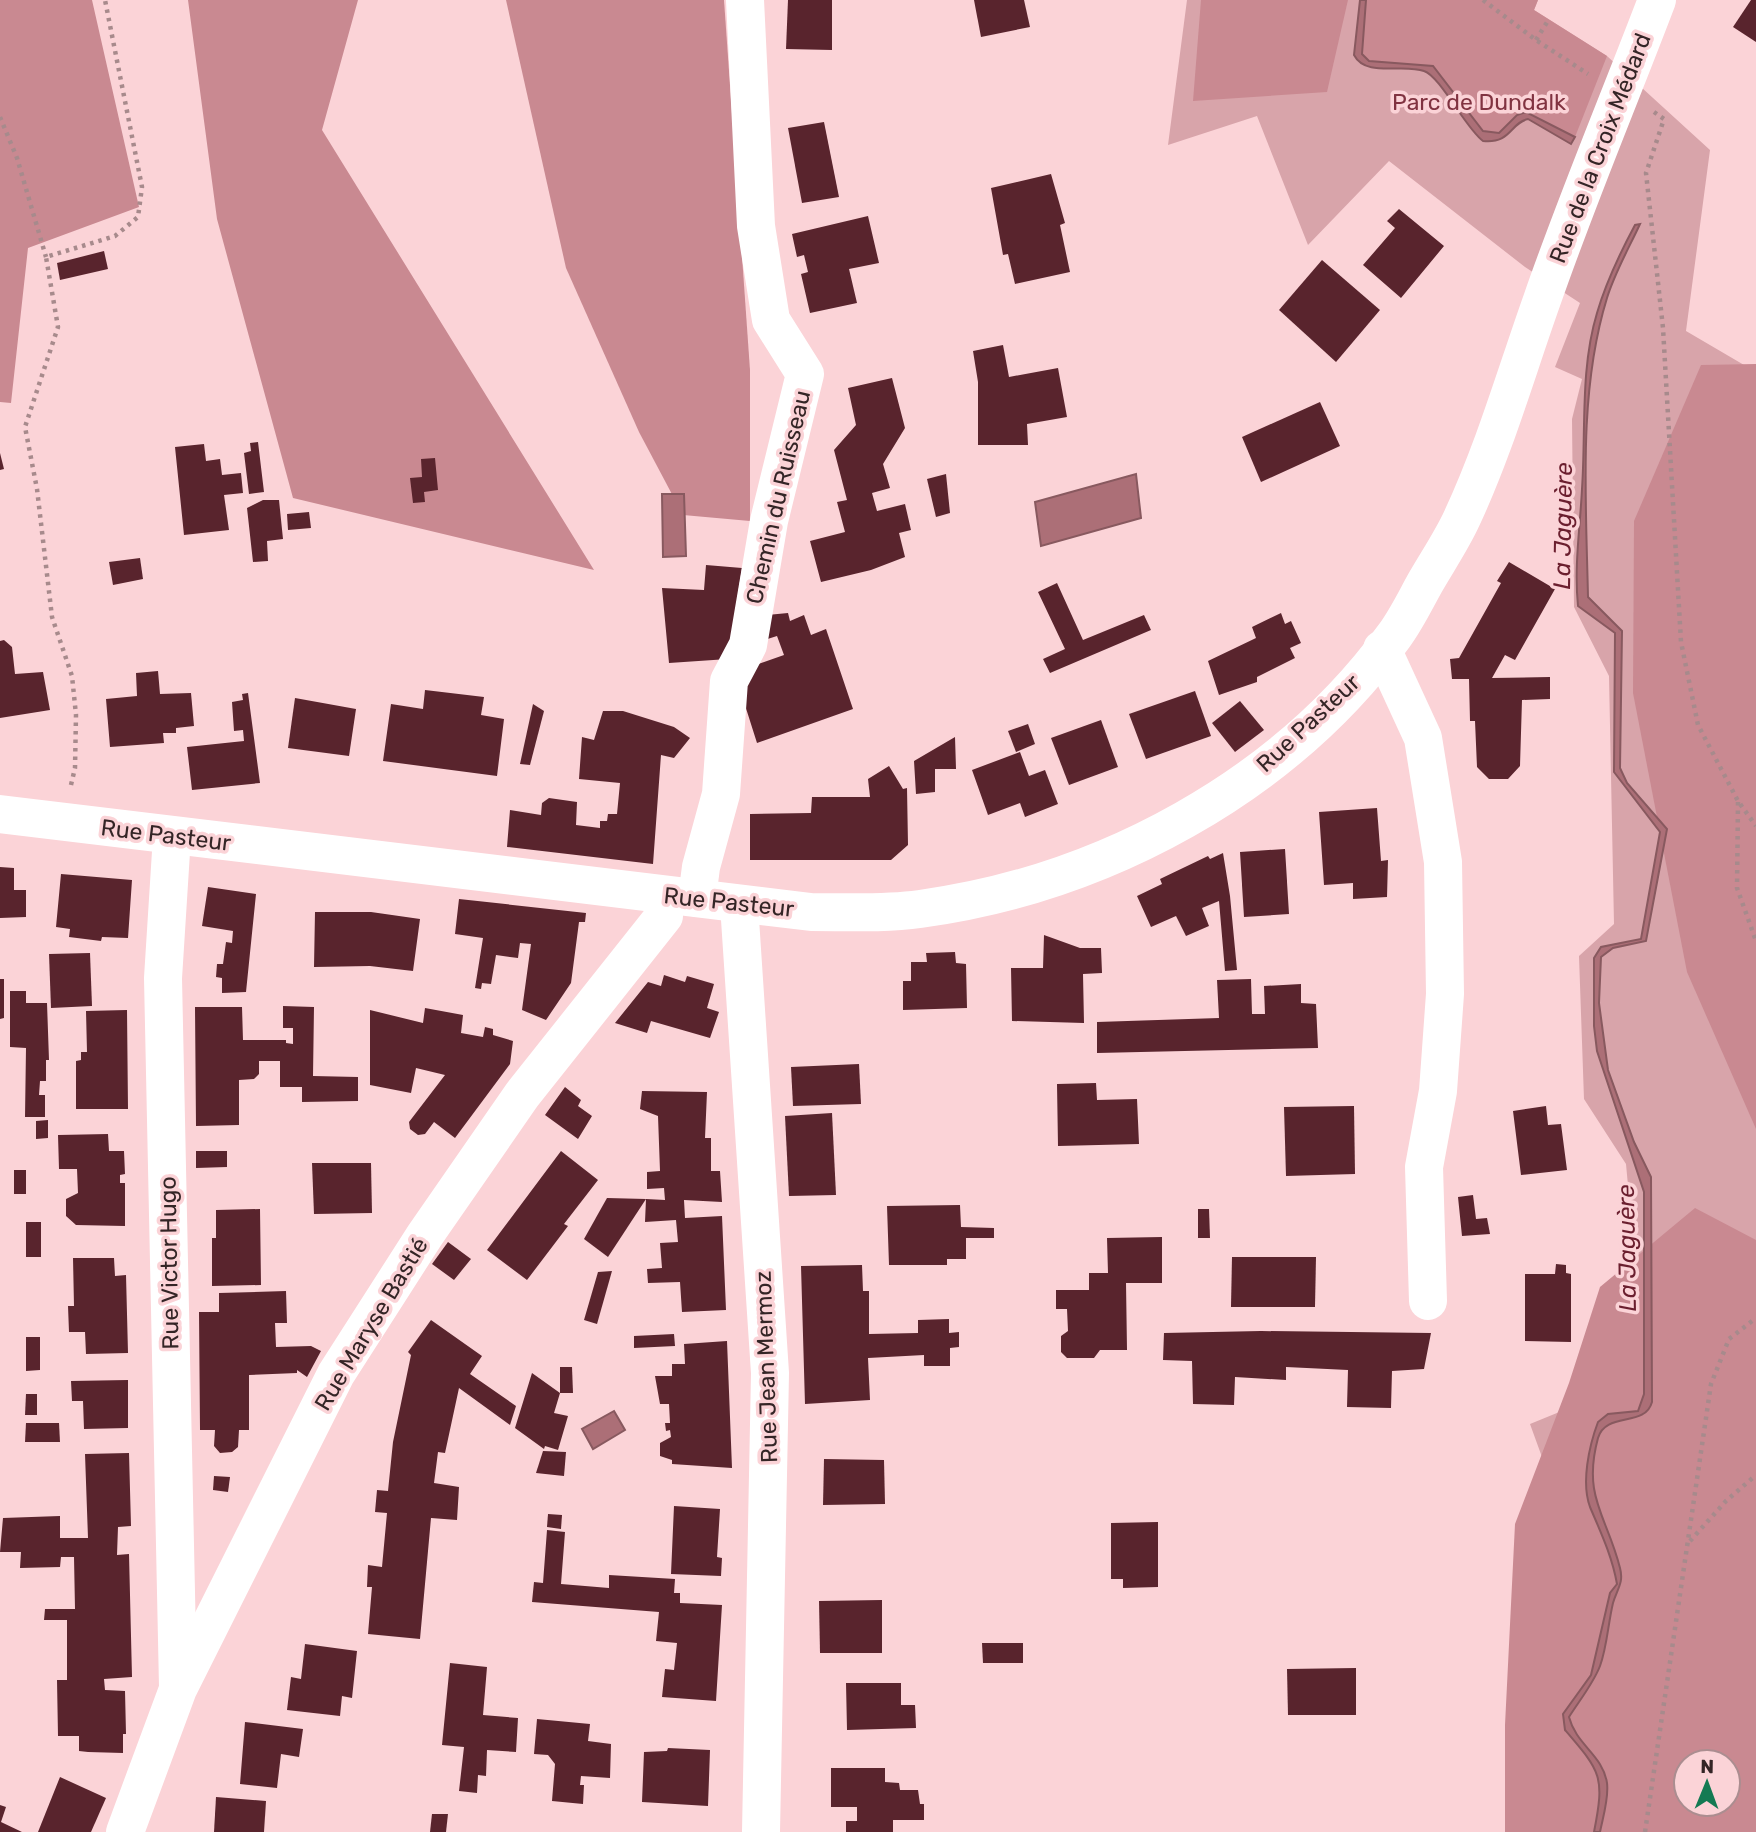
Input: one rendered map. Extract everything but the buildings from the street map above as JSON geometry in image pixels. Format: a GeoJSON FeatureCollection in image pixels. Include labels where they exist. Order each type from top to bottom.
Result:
{"type":"FeatureCollection","features":[{"type":"Feature","properties":{"kind":"street","name":"Chemin du Ruisseau"},"geometry":{"type":"LineString","coordinates":[[681,897],[701,867],[721,794],[725,706],[729,681],[748,645],[769,521],[805,374],[771,320],[756,226],[746,0]]}},
{"type":"Feature","properties":{"kind":"street","name":"Rue de la Croix Médard"},"geometry":{"type":"LineString","coordinates":[[1543,297],[1657,0]]}},
{"type":"Feature","properties":{"kind":"street","name":"Rue Pasteur"},"geometry":{"type":"LineString","coordinates":[[0,814],[811,912],[919,909],[982,898],[1062,875],[1138,843],[1250,778],[1283,753],[1342,696],[1394,636],[1461,520],[1497,434],[1543,297]]}},
{"type":"Feature","properties":{"kind":"street","name":"Rue Pasteur"},"geometry":{"type":"LineString","coordinates":[[1382,649],[1423,738],[1443,862],[1445,995],[1438,1091],[1424,1167],[1428,1301]]}},
{"type":"Feature","properties":{"kind":"street","name":"Rue Victor Hugo"},"geometry":{"type":"LineString","coordinates":[[172,836],[163,978],[178,1689]]}},
{"type":"Feature","properties":{"kind":"street","name":"Rue Maryse Bastié"},"geometry":{"type":"LineString","coordinates":[[125,1832],[178,1689],[336,1374],[425,1235],[522,1096],[681,897]]}},
{"type":"Feature","properties":{"kind":"street","name":"Rue Jean Mermoz"},"geometry":{"type":"LineString","coordinates":[[739,904],[770,1373],[761,1832]]}},
{"type":"Feature","properties":{"kind":"path"},"geometry":{"type":"LineString","coordinates":[[46,257],[115,236],[138,217],[142,187],[105,0]]}},
{"type":"Feature","properties":{"kind":"path"},"geometry":{"type":"LineString","coordinates":[[1483,0],[1536,40],[1597,79]]}},
{"type":"Feature","properties":{"kind":"path"},"geometry":{"type":"LineString","coordinates":[[1536,40],[1549,19]]}},
{"type":"Feature","properties":{"kind":"path"},"geometry":{"type":"LineString","coordinates":[[1647,108],[1664,119],[1646,173],[1662,328],[1681,642],[1698,725],[1738,802],[1756,826]]}},
{"type":"Feature","properties":{"kind":"path"},"geometry":{"type":"LineString","coordinates":[[0,117],[17,158],[46,257],[58,327],[25,427],[37,489],[52,617],[72,676],[76,715],[75,768],[62,822]]}},
{"type":"Feature","properties":{"kind":"path"},"geometry":{"type":"LineString","coordinates":[[1738,802],[1737,888],[1756,941]]}},
{"type":"Feature","properties":{"kind":"path"},"geometry":{"type":"LineString","coordinates":[[1645,1832],[1712,1384],[1729,1339],[1756,1318]]}},
{"type":"Feature","properties":{"kind":"path"},"geometry":{"type":"LineString","coordinates":[[1688,1542],[1726,1501],[1756,1475]]}},
{"type":"Feature","properties":{"kind":"green space"},"geometry":{"type":"Polygon","coordinates":[[[0,0],[92,0],[139,207],[28,248],[11,403],[0,402],[0,0]]]}},
{"type":"Feature","properties":{"kind":"green space"},"geometry":{"type":"Polygon","coordinates":[[[188,0],[358,0],[322,130],[594,570],[293,498],[217,219],[188,0]]]}},
{"type":"Feature","properties":{"kind":"green space"},"geometry":{"type":"Polygon","coordinates":[[[506,0],[724,0],[750,370],[750,521],[683,515],[639,432],[566,268],[506,0]]]}},
{"type":"Feature","properties":{"kind":"green space","name":"Parc de Dundalk"},"geometry":{"type":"Polygon","coordinates":[[[1187,0],[1538,0],[1534,10],[1607,56],[1710,150],[1686,331],[1756,372],[1756,1832],[1550,1832],[1571,1537],[1530,1424],[1623,1386],[1631,1218],[1626,1164],[1584,1099],[1579,956],[1614,924],[1609,676],[1574,607],[1572,419],[1582,379],[1555,367],[1580,303],[1525,267],[1389,161],[1308,245],[1257,116],[1168,145],[1187,0]]]}},
{"type":"Feature","properties":{"kind":"green space"},"geometry":{"type":"Polygon","coordinates":[[[1201,0],[1348,0],[1327,92],[1193,101],[1201,0]]]}},
{"type":"Feature","properties":{"kind":"green space","name":"Parc de Dundalk"},"geometry":{"type":"Polygon","coordinates":[[[1366,0],[1538,0],[1534,10],[1607,56],[1575,137],[1531,114],[1517,115],[1499,133],[1483,131],[1433,66],[1369,61],[1362,54],[1366,0]]]}},
{"type":"Feature","properties":{"kind":"green space"},"geometry":{"type":"Polygon","coordinates":[[[1756,364],[1756,1129],[1687,972],[1633,693],[1634,521],[1701,365],[1756,364]]]}},
{"type":"Feature","properties":{"kind":"green space"},"geometry":{"type":"Polygon","coordinates":[[[1695,1208],[1756,1240],[1756,1832],[1505,1832],[1505,1725],[1515,1524],[1569,1383],[1600,1287],[1695,1208]]]}},
{"type":"Feature","properties":{"kind":"shaded area"},"geometry":{"type":"Polygon","coordinates":[[[1360,0],[1366,0],[1362,54],[1369,61],[1433,66],[1483,131],[1499,133],[1517,115],[1526,112],[1575,137],[1571,144],[1528,119],[1499,139],[1483,141],[1438,82],[1424,71],[1376,68],[1360,62],[1354,55],[1360,0]]]}},
{"type":"Feature","properties":{"kind":"shaded area"},"geometry":{"type":"Polygon","coordinates":[[[1640,224],[1610,288],[1598,334],[1586,446],[1588,597],[1622,631],[1620,768],[1627,783],[1667,829],[1646,941],[1613,948],[1601,957],[1599,1003],[1608,1070],[1634,1142],[1651,1177],[1652,1402],[1642,1415],[1609,1425],[1602,1430],[1594,1458],[1593,1476],[1598,1506],[1615,1550],[1621,1578],[1600,1666],[1569,1717],[1577,1735],[1605,1773],[1606,1801],[1600,1832],[1594,1832],[1599,1798],[1597,1776],[1593,1766],[1565,1730],[1563,1714],[1591,1675],[1610,1593],[1617,1584],[1609,1554],[1587,1497],[1586,1476],[1598,1422],[1608,1414],[1638,1411],[1644,1394],[1644,1192],[1597,1051],[1594,1026],[1594,958],[1601,947],[1641,939],[1660,832],[1614,772],[1615,633],[1578,606],[1577,562],[1586,378],[1592,334],[1614,268],[1635,225],[1640,224]]]}},
{"type":"Feature","properties":{"kind":"shaded area"},"geometry":{"type":"Polygon","coordinates":[[[1136,474],[1141,518],[1041,546],[1035,502],[1136,474]]]}},
{"type":"Feature","properties":{"kind":"shaded area"},"geometry":{"type":"Polygon","coordinates":[[[662,494],[684,494],[686,556],[663,557],[662,494]]]}},
{"type":"Feature","properties":{"kind":"shaded area"},"geometry":{"type":"Polygon","coordinates":[[[614,1411],[625,1430],[593,1449],[582,1429],[614,1411]]]}},
{"type":"Feature","properties":{"kind":"water label","name":"La Jaguère"},"geometry":{"type":"Point","coordinates":[1563,526]}},
{"type":"Feature","properties":{"kind":"water label","name":"La Jaguère"},"geometry":{"type":"Point","coordinates":[1627,1248]}}]}
